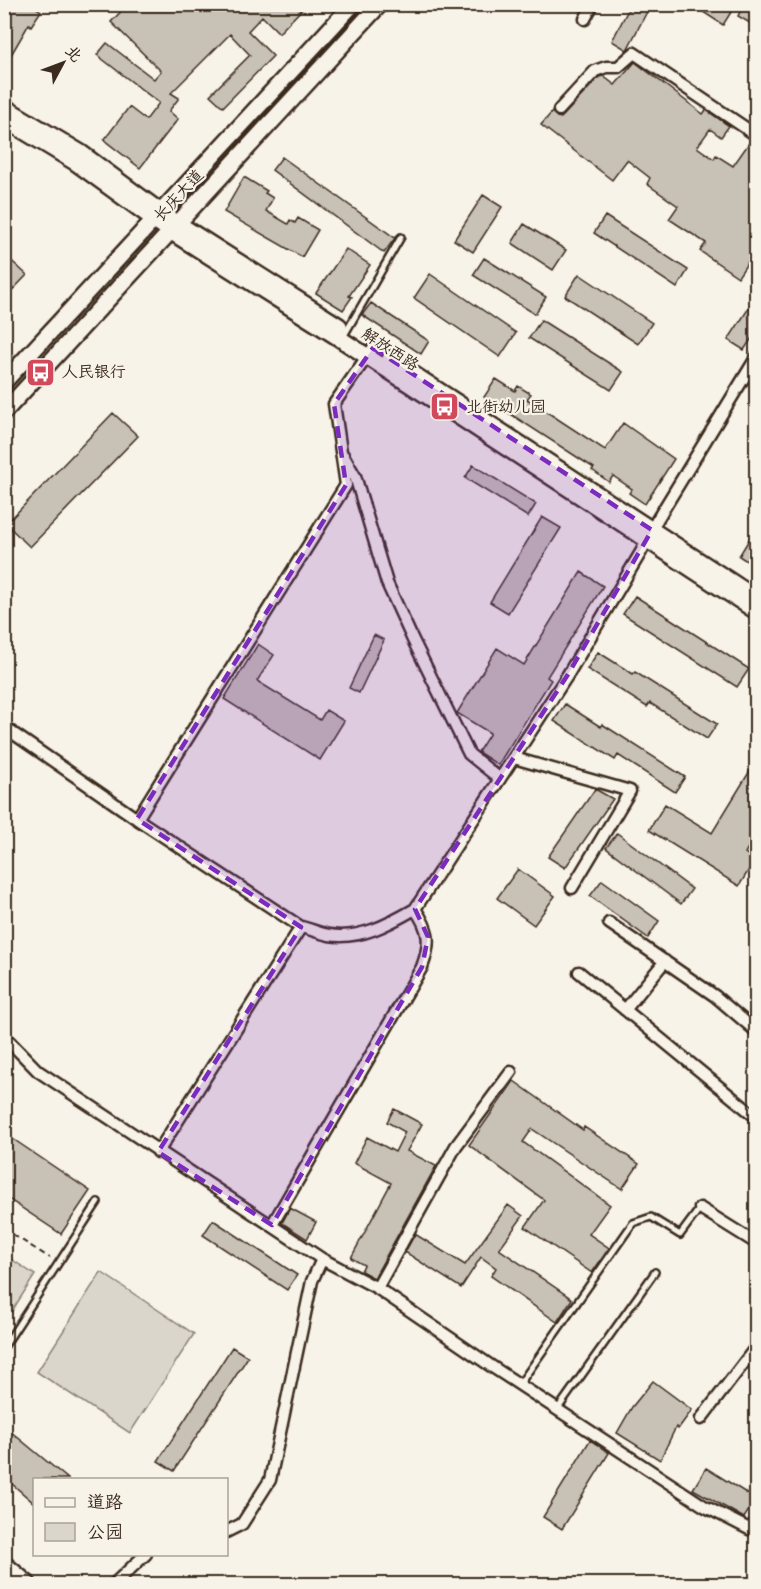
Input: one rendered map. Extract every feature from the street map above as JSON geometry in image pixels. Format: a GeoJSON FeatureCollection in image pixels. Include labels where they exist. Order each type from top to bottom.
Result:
{"type":"FeatureCollection","features":[{"type":"Feature","properties":{"kind":"street","name":"长庆大道"},"geometry":{"type":"LineString","coordinates":[[4,382],[353,4]]}},
{"type":"Feature","properties":{"kind":"street","name":"长庆大道"},"geometry":{"type":"LineString","coordinates":[[4,412],[380,4]]}},
{"type":"Feature","properties":{"kind":"street"},"geometry":{"type":"LineString","coordinates":[[585,20],[593,4]]}},
{"type":"Feature","properties":{"kind":"street"},"geometry":{"type":"LineString","coordinates":[[559,110],[595,71],[606,67],[618,67],[634,53],[756,135]]}},
{"type":"Feature","properties":{"kind":"street","name":"解放西路"},"geometry":{"type":"LineString","coordinates":[[4,106],[81,153],[157,216]]}},
{"type":"Feature","properties":{"kind":"street","name":"解放西路"},"geometry":{"type":"LineString","coordinates":[[4,119],[75,162],[370,352],[649,535],[756,611]]}},
{"type":"Feature","properties":{"kind":"street"},"geometry":{"type":"LineString","coordinates":[[137,819],[346,485],[334,404],[370,352]]}},
{"type":"Feature","properties":{"kind":"street"},"geometry":{"type":"LineString","coordinates":[[4,727],[137,819],[301,927],[330,935],[361,934],[389,924],[415,909],[514,758],[567,676],[756,358]]}},
{"type":"Feature","properties":{"kind":"street"},"geometry":{"type":"LineString","coordinates":[[340,448],[355,476],[387,583],[412,638],[469,754],[500,779]]}},
{"type":"Feature","properties":{"kind":"street","name":"解放西路"},"geometry":{"type":"LineString","coordinates":[[649,535],[756,598]]}},
{"type":"Feature","properties":{"kind":"street"},"geometry":{"type":"LineString","coordinates":[[514,758],[630,791],[572,888]]}},
{"type":"Feature","properties":{"kind":"street"},"geometry":{"type":"LineString","coordinates":[[273,1225],[422,967],[428,952],[428,937],[424,922],[415,909]]}},
{"type":"Feature","properties":{"kind":"street"},"geometry":{"type":"LineString","coordinates":[[609,923],[715,996],[756,1031]]}},
{"type":"Feature","properties":{"kind":"street"},"geometry":{"type":"LineString","coordinates":[[158,1152],[301,927]]}},
{"type":"Feature","properties":{"kind":"street"},"geometry":{"type":"LineString","coordinates":[[625,1010],[664,961]]}},
{"type":"Feature","properties":{"kind":"street"},"geometry":{"type":"LineString","coordinates":[[579,972],[756,1117]]}},
{"type":"Feature","properties":{"kind":"street"},"geometry":{"type":"LineString","coordinates":[[4,1036],[38,1071],[158,1152],[322,1259],[377,1288],[519,1385],[704,1506],[749,1529],[756,1522]]}},
{"type":"Feature","properties":{"kind":"street"},"geometry":{"type":"LineString","coordinates":[[377,1288],[456,1146],[510,1072]]}},
{"type":"Feature","properties":{"kind":"street"},"geometry":{"type":"LineString","coordinates":[[700,1208],[756,1243]]}},
{"type":"Feature","properties":{"kind":"street"},"geometry":{"type":"LineString","coordinates":[[228,1531],[242,1524],[270,1480],[312,1281],[322,1259]]}},
{"type":"Feature","properties":{"kind":"street"},"geometry":{"type":"LineString","coordinates":[[700,1419],[756,1347]]}},
{"type":"Feature","properties":{"kind":"street"},"geometry":{"type":"LineString","coordinates":[[114,1584],[144,1556]]}},
{"type":"Feature","properties":{"kind":"street"},"geometry":{"type":"LineString","coordinates":[[4,1564],[28,1584]]}},
{"type":"Feature","properties":{"kind":"lane"},"geometry":{"type":"LineString","coordinates":[[344,336],[401,237]]}},
{"type":"Feature","properties":{"kind":"lane"},"geometry":{"type":"LineString","coordinates":[[4,1347],[98,1202]]}},
{"type":"Feature","properties":{"kind":"lane"},"geometry":{"type":"LineString","coordinates":[[519,1385],[633,1223],[651,1217],[680,1235],[700,1208]]}},
{"type":"Feature","properties":{"kind":"lane"},"geometry":{"type":"LineString","coordinates":[[557,1410],[655,1272]]}},
{"type":"Feature","properties":{"kind":"path"},"geometry":{"type":"LineString","coordinates":[[4,1228],[58,1264]]}},
{"type":"Feature","properties":{"kind":"highlighted area"},"geometry":{"type":"Polygon","coordinates":[[[373,348],[652,530],[567,676],[415,909],[428,937],[422,967],[272,1225],[158,1152],[301,927],[137,819],[346,485],[334,404],[373,348]]]}},
{"type":"Feature","properties":{"kind":"green space"},"geometry":{"type":"Polygon","coordinates":[[[5,1255],[35,1275],[5,1322],[5,1255]]]}},
{"type":"Feature","properties":{"kind":"green space"},"geometry":{"type":"Polygon","coordinates":[[[101,1272],[194,1334],[130,1433],[37,1372],[101,1272]]]}},
{"type":"Feature","properties":{"kind":"building"},"geometry":{"type":"Polygon","coordinates":[[[4,4],[31,4],[41,11],[31,26],[29,24],[4,67],[4,4]]]}},
{"type":"Feature","properties":{"kind":"building"},"geometry":{"type":"Polygon","coordinates":[[[128,4],[307,4],[279,33],[262,16],[248,31],[273,56],[223,107],[210,95],[250,55],[230,34],[171,93],[179,98],[169,111],[178,119],[140,168],[104,140],[129,107],[146,120],[159,103],[97,55],[107,43],[154,79],[161,71],[111,22],[128,4]]]}},
{"type":"Feature","properties":{"kind":"building"},"geometry":{"type":"Polygon","coordinates":[[[631,4],[651,4],[627,50],[612,41],[631,4]]]}},
{"type":"Feature","properties":{"kind":"building"},"geometry":{"type":"Polygon","coordinates":[[[691,4],[727,4],[733,9],[723,25],[691,4]]]}},
{"type":"Feature","properties":{"kind":"building"},"geometry":{"type":"Polygon","coordinates":[[[744,4],[756,4],[756,18],[753,25],[738,16],[744,4]]]}},
{"type":"Feature","properties":{"kind":"building"},"geometry":{"type":"Polygon","coordinates":[[[635,62],[703,114],[706,110],[729,126],[721,137],[710,129],[697,147],[714,159],[716,155],[733,166],[749,143],[756,148],[756,250],[738,277],[700,251],[706,243],[669,219],[678,206],[647,184],[650,178],[627,160],[612,180],[541,125],[552,112],[561,118],[599,77],[603,76],[615,85],[635,62]]]}},
{"type":"Feature","properties":{"kind":"building"},"geometry":{"type":"Polygon","coordinates":[[[282,157],[395,238],[384,253],[272,170],[282,157]]]}},
{"type":"Feature","properties":{"kind":"building"},"geometry":{"type":"Polygon","coordinates":[[[244,177],[267,191],[265,193],[273,198],[266,211],[288,224],[290,220],[295,223],[298,218],[318,230],[302,257],[224,212],[244,177]]]}},
{"type":"Feature","properties":{"kind":"building"},"geometry":{"type":"Polygon","coordinates":[[[483,195],[502,207],[473,252],[454,240],[483,195]]]}},
{"type":"Feature","properties":{"kind":"building"},"geometry":{"type":"Polygon","coordinates":[[[605,216],[688,270],[677,288],[594,233],[605,216]]]}},
{"type":"Feature","properties":{"kind":"building"},"geometry":{"type":"Polygon","coordinates":[[[524,224],[566,250],[553,270],[512,243],[524,224]]]}},
{"type":"Feature","properties":{"kind":"building"},"geometry":{"type":"Polygon","coordinates":[[[346,249],[370,265],[349,296],[352,297],[343,310],[316,293],[346,249]]]}},
{"type":"Feature","properties":{"kind":"building"},"geometry":{"type":"Polygon","coordinates":[[[4,254],[27,275],[4,299],[4,254]]]}},
{"type":"Feature","properties":{"kind":"building"},"geometry":{"type":"Polygon","coordinates":[[[484,258],[546,297],[535,314],[473,275],[484,258]]]}},
{"type":"Feature","properties":{"kind":"building"},"geometry":{"type":"Polygon","coordinates":[[[430,274],[516,333],[500,357],[414,298],[430,274]]]}},
{"type":"Feature","properties":{"kind":"building"},"geometry":{"type":"Polygon","coordinates":[[[579,274],[652,323],[638,344],[565,296],[579,274]]]}},
{"type":"Feature","properties":{"kind":"building"},"geometry":{"type":"Polygon","coordinates":[[[756,297],[756,332],[744,350],[728,340],[756,297]]]}},
{"type":"Feature","properties":{"kind":"building"},"geometry":{"type":"Polygon","coordinates":[[[371,303],[429,341],[421,354],[362,315],[371,303]]]}},
{"type":"Feature","properties":{"kind":"building"},"geometry":{"type":"Polygon","coordinates":[[[541,320],[623,372],[611,390],[529,338],[541,320]]]}},
{"type":"Feature","properties":{"kind":"building"},"geometry":{"type":"Polygon","coordinates":[[[496,379],[515,391],[518,386],[531,394],[527,399],[605,450],[623,423],[674,459],[645,504],[629,493],[632,489],[613,476],[609,482],[592,470],[594,468],[484,397],[496,379]]]}},
{"type":"Feature","properties":{"kind":"building"},"geometry":{"type":"Polygon","coordinates":[[[113,413],[138,436],[30,547],[6,524],[113,413]]]}},
{"type":"Feature","properties":{"kind":"building"},"geometry":{"type":"Polygon","coordinates":[[[473,465],[536,504],[528,517],[465,478],[473,465]]]}},
{"type":"Feature","properties":{"kind":"building"},"geometry":{"type":"Polygon","coordinates":[[[542,517],[561,528],[508,613],[490,602],[542,517]]]}},
{"type":"Feature","properties":{"kind":"building"},"geometry":{"type":"Polygon","coordinates":[[[756,528],[756,567],[739,556],[756,528]]]}},
{"type":"Feature","properties":{"kind":"building"},"geometry":{"type":"Polygon","coordinates":[[[581,572],[603,586],[547,677],[551,680],[498,765],[478,752],[490,733],[457,713],[497,648],[524,665],[581,572]]]}},
{"type":"Feature","properties":{"kind":"building"},"geometry":{"type":"Polygon","coordinates":[[[635,596],[749,669],[737,687],[623,614],[635,596]]]}},
{"type":"Feature","properties":{"kind":"building"},"geometry":{"type":"Polygon","coordinates":[[[374,635],[384,640],[359,693],[349,688],[374,635]]]}},
{"type":"Feature","properties":{"kind":"building"},"geometry":{"type":"Polygon","coordinates":[[[258,644],[274,655],[257,681],[320,720],[326,710],[344,721],[320,760],[224,699],[258,644]]]}},
{"type":"Feature","properties":{"kind":"building"},"geometry":{"type":"Polygon","coordinates":[[[598,652],[633,674],[635,672],[717,724],[707,739],[650,703],[647,707],[587,669],[598,652]]]}},
{"type":"Feature","properties":{"kind":"building"},"geometry":{"type":"Polygon","coordinates":[[[565,704],[601,727],[602,724],[685,777],[675,792],[618,755],[615,760],[554,721],[565,704]]]}},
{"type":"Feature","properties":{"kind":"building"},"geometry":{"type":"Polygon","coordinates":[[[756,761],[756,834],[745,853],[755,860],[739,886],[649,830],[665,804],[712,833],[756,761]]]}},
{"type":"Feature","properties":{"kind":"building"},"geometry":{"type":"Polygon","coordinates":[[[595,789],[613,799],[565,868],[548,857],[595,789]]]}},
{"type":"Feature","properties":{"kind":"building"},"geometry":{"type":"Polygon","coordinates":[[[617,833],[692,889],[681,904],[606,848],[617,833]]]}},
{"type":"Feature","properties":{"kind":"building"},"geometry":{"type":"Polygon","coordinates":[[[518,869],[555,896],[534,925],[497,898],[518,869]]]}},
{"type":"Feature","properties":{"kind":"building"},"geometry":{"type":"Polygon","coordinates":[[[602,880],[659,921],[648,938],[590,896],[602,880]]]}},
{"type":"Feature","properties":{"kind":"building"},"geometry":{"type":"Polygon","coordinates":[[[514,1081],[583,1130],[584,1127],[639,1164],[622,1189],[532,1129],[523,1142],[610,1205],[589,1234],[609,1248],[592,1273],[525,1227],[544,1200],[469,1145],[514,1081]]]}},
{"type":"Feature","properties":{"kind":"building"},"geometry":{"type":"Polygon","coordinates":[[[394,1109],[422,1124],[407,1151],[436,1166],[374,1278],[361,1271],[364,1265],[351,1258],[391,1183],[354,1163],[367,1137],[395,1152],[405,1132],[387,1122],[394,1109]]]}},
{"type":"Feature","properties":{"kind":"building"},"geometry":{"type":"Polygon","coordinates":[[[10,1137],[90,1191],[61,1234],[4,1196],[4,1145],[10,1137]]]}},
{"type":"Feature","properties":{"kind":"building"},"geometry":{"type":"Polygon","coordinates":[[[508,1205],[523,1216],[499,1249],[572,1299],[557,1322],[491,1276],[496,1268],[481,1257],[461,1288],[405,1252],[415,1234],[465,1265],[508,1205]]]}},
{"type":"Feature","properties":{"kind":"building"},"geometry":{"type":"Polygon","coordinates":[[[290,1208],[316,1222],[307,1239],[282,1223],[290,1208]]]}},
{"type":"Feature","properties":{"kind":"building"},"geometry":{"type":"Polygon","coordinates":[[[213,1220],[297,1275],[287,1290],[203,1235],[213,1220]]]}},
{"type":"Feature","properties":{"kind":"building"},"geometry":{"type":"Polygon","coordinates":[[[232,1347],[248,1357],[174,1471],[158,1461],[232,1347]]]}},
{"type":"Feature","properties":{"kind":"building"},"geometry":{"type":"Polygon","coordinates":[[[653,1381],[692,1410],[678,1429],[676,1427],[660,1460],[617,1433],[632,1407],[653,1381]]]}},
{"type":"Feature","properties":{"kind":"building"},"geometry":{"type":"Polygon","coordinates":[[[4,1426],[67,1478],[33,1478],[33,1502],[4,1477],[4,1426]]]}},
{"type":"Feature","properties":{"kind":"building"},"geometry":{"type":"Polygon","coordinates":[[[590,1440],[609,1453],[562,1529],[543,1517],[590,1440]]]}},
{"type":"Feature","properties":{"kind":"building"},"geometry":{"type":"Polygon","coordinates":[[[706,1468],[756,1499],[744,1518],[693,1489],[706,1468]]]}},
{"type":"Feature","properties":{"kind":"place","name":"人民银行"},"geometry":{"type":"Point","coordinates":[41,372]}},
{"type":"Feature","properties":{"kind":"place","name":"北街幼儿园"},"geometry":{"type":"Point","coordinates":[445,407]}}]}
